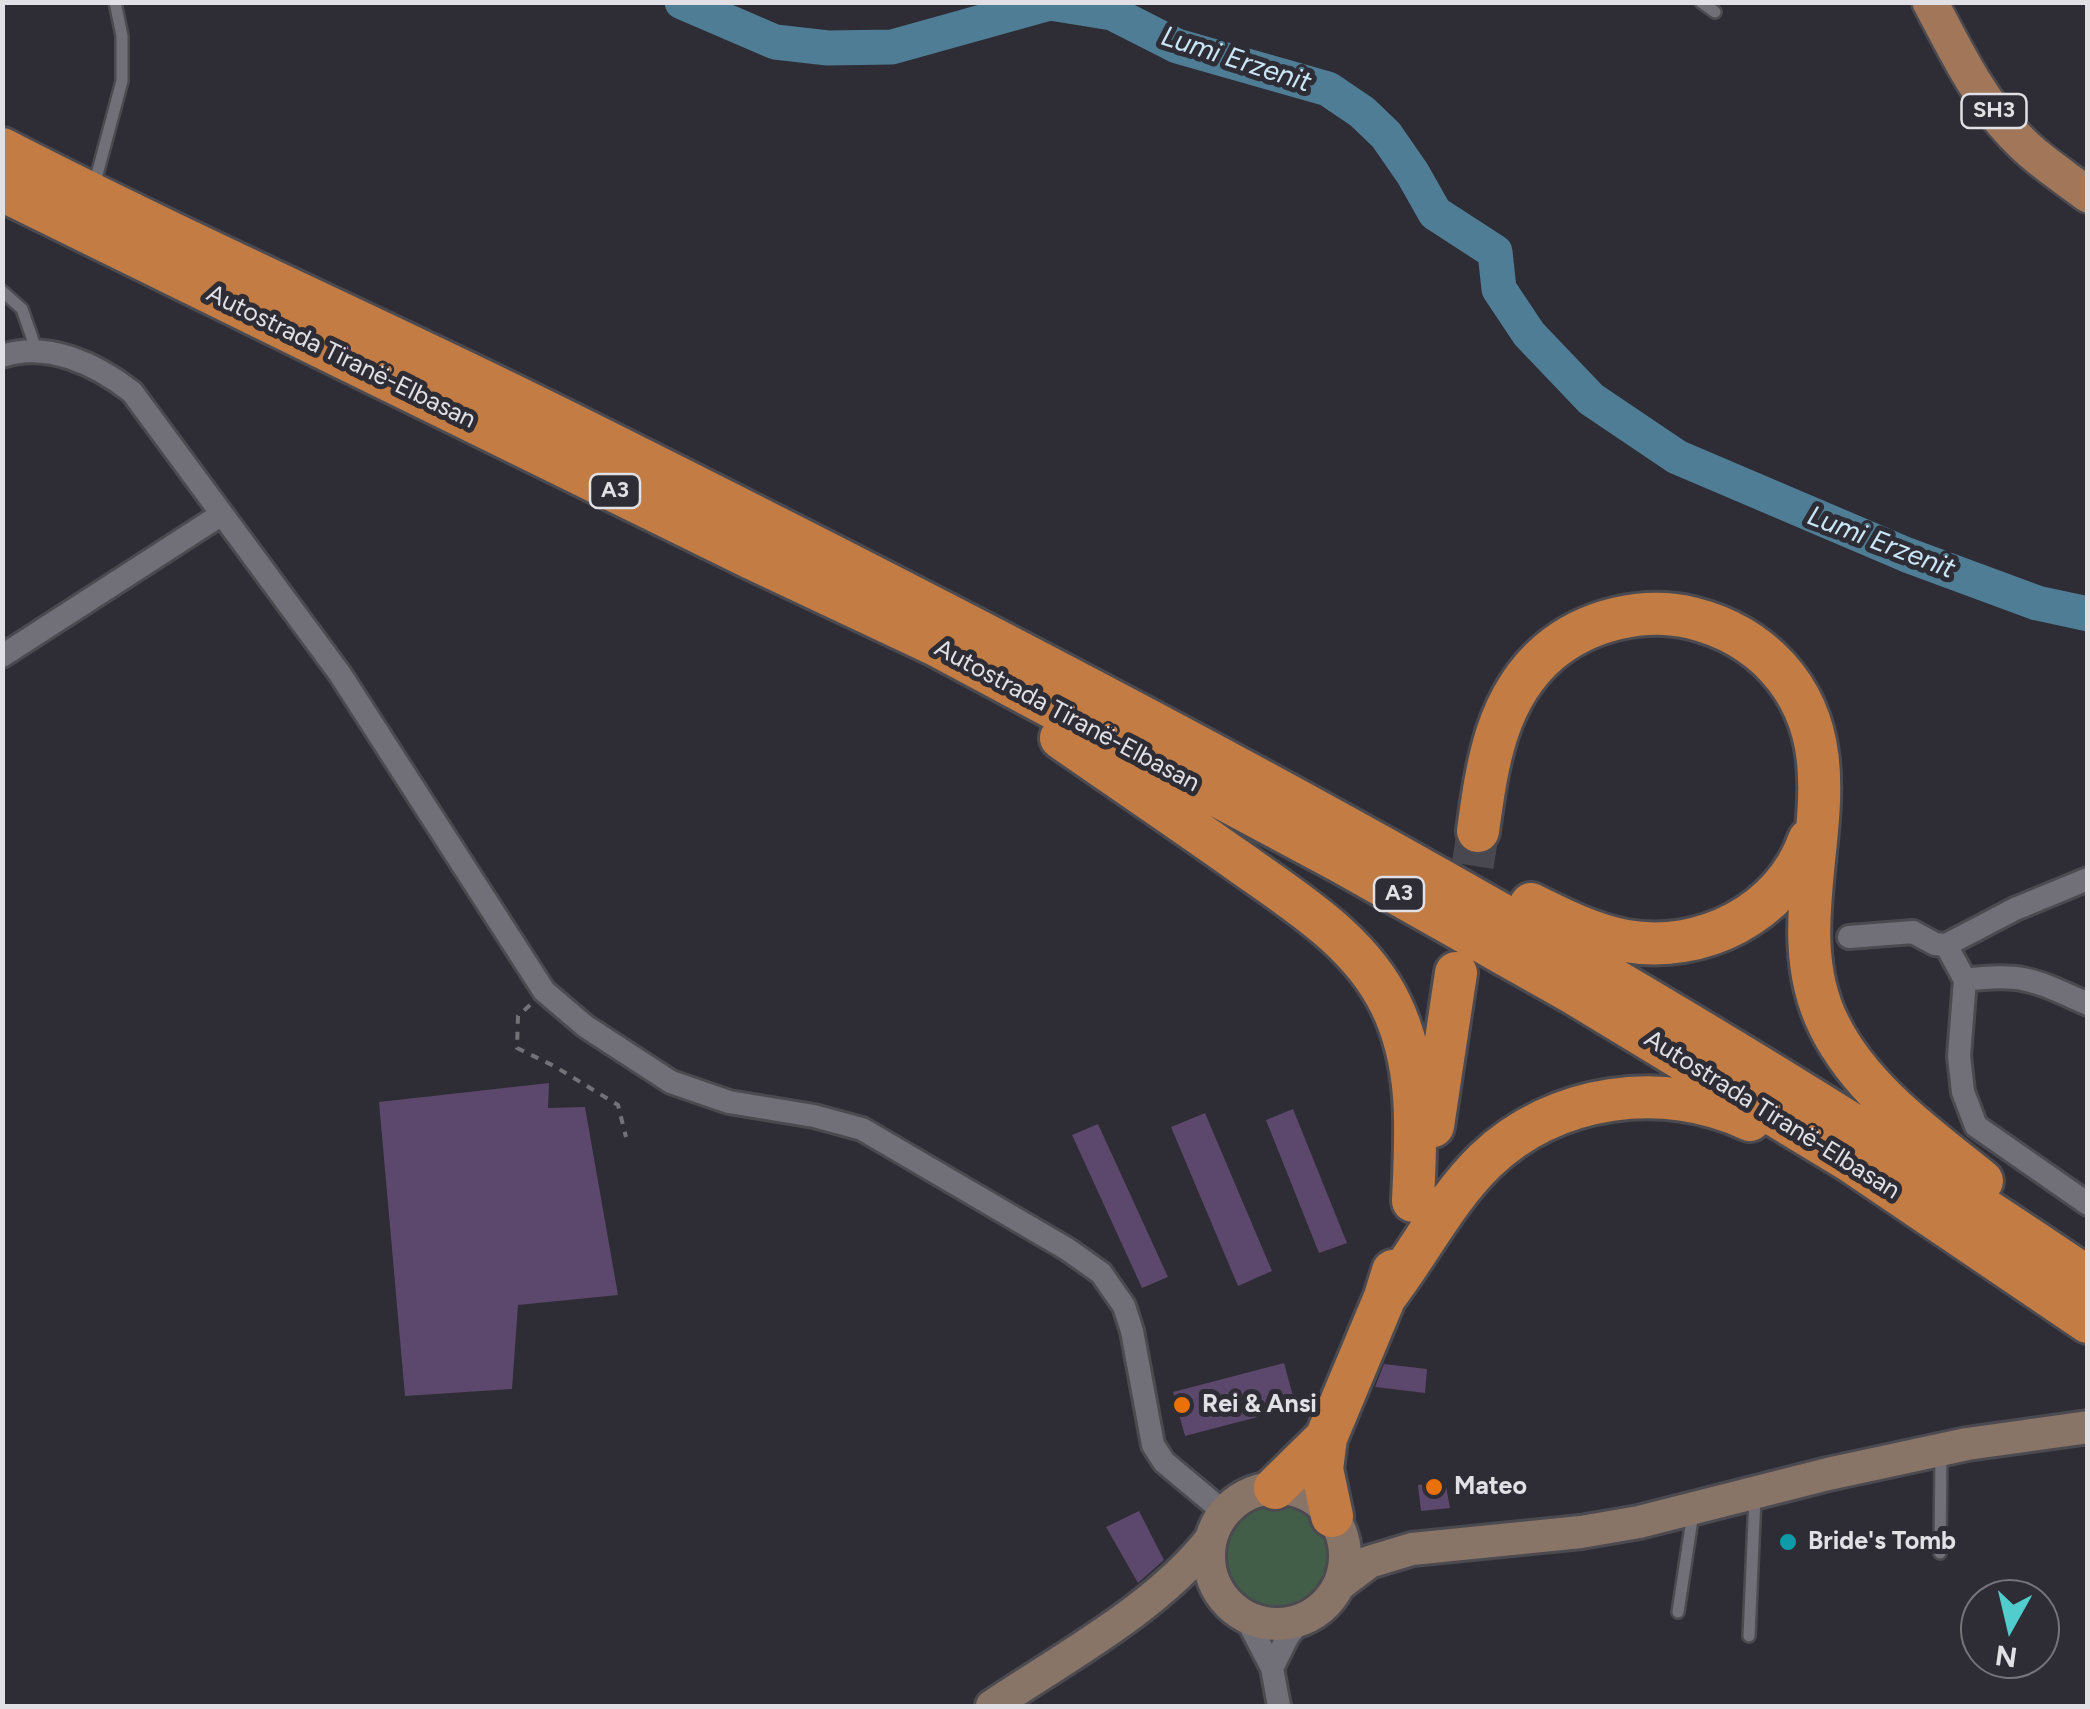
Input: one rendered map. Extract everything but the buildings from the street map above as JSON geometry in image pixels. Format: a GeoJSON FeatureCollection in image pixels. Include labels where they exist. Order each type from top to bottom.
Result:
{"type":"FeatureCollection","features":[{"type":"Feature","properties":{"kind":"highway","name":"Autostrada Tiranë-Elbasan"},"geometry":{"type":"LineString","coordinates":[[2,149],[583,430],[963,623],[1345,826],[1588,965],[1868,1135],[2088,1278]]}},
{"type":"Feature","properties":{"kind":"highway","name":"Autostrada Tiranë-Elbasan"},"geometry":{"type":"LineString","coordinates":[[2,190],[751,558],[936,644],[1324,853],[1575,994],[1852,1162],[2088,1322]]}},
{"type":"Feature","properties":{"kind":"highway"},"geometry":{"type":"LineString","coordinates":[[1478,830],[1486,770],[1499,725],[1509,703],[1540,660],[1558,644],[1606,622],[1631,615],[1657,614],[1684,616],[1728,630],[1769,658],[1784,674],[1814,730],[1820,774],[1809,927],[1817,988],[1827,1022],[1856,1068],[1894,1108],[2041,1227],[2049,1252]]}},
{"type":"Feature","properties":{"kind":"highway"},"geometry":{"type":"LineString","coordinates":[[936,644],[948,670],[1042,725],[1323,922],[1352,950],[1375,977],[1392,1006],[1412,1069],[1416,1112],[1414,1200]]}},
{"type":"Feature","properties":{"kind":"highway"},"geometry":{"type":"LineString","coordinates":[[1345,826],[1369,823],[1593,932],[1625,940],[1666,942],[1734,926],[1769,900],[1800,862],[1817,816]]}},
{"type":"Feature","properties":{"kind":"highway"},"geometry":{"type":"LineString","coordinates":[[1336,1523],[1322,1469],[1326,1438],[1385,1298],[1414,1200],[1434,1122],[1456,973]]}},
{"type":"Feature","properties":{"kind":"highway","name":"A3"},"geometry":{"type":"LineString","coordinates":[[1385,1298],[1443,1212],[1486,1161],[1528,1128],[1579,1106],[1638,1098],[1695,1101],[1764,1126],[1830,1166],[1852,1162]]}},
{"type":"Feature","properties":{"kind":"highway"},"geometry":{"type":"LineString","coordinates":[[1275,1488],[1326,1438]]}},
{"type":"Feature","properties":{"kind":"main road","name":"SH3"},"geometry":{"type":"LineString","coordinates":[[1930,2],[1990,107],[2036,156],[2088,195]]}},
{"type":"Feature","properties":{"kind":"main road"},"geometry":{"type":"LineString","coordinates":[[1137,1608],[1187,1593],[1234,1606],[1274,1624],[1301,1620],[1324,1606],[1340,1584],[1369,1562],[1412,1549],[1581,1532],[1942,1449],[2088,1427]]}},
{"type":"Feature","properties":{"kind":"main road"},"geometry":{"type":"LineString","coordinates":[[992,1706],[1186,1571],[1218,1526],[1249,1495],[1275,1488],[1302,1493],[1362,1540],[1412,1549]]}},
{"type":"Feature","properties":{"kind":"main road"},"geometry":{"type":"LineString","coordinates":[[1336,1523],[1346,1557],[1340,1584]]}},
{"type":"Feature","properties":{"kind":"main road"},"geometry":{"type":"LineString","coordinates":[[1218,1526],[1210,1570],[1234,1606]]}},
{"type":"Feature","properties":{"kind":"street"},"geometry":{"type":"LineString","coordinates":[[2,356],[36,349],[107,372],[132,392],[340,674],[544,991],[585,1026],[671,1082],[728,1102],[814,1116],[862,1130],[1102,1273],[1124,1306],[1132,1331],[1153,1445],[1218,1526]]}},
{"type":"Feature","properties":{"kind":"street"},"geometry":{"type":"LineString","coordinates":[[2,656],[222,514]]}},
{"type":"Feature","properties":{"kind":"street"},"geometry":{"type":"LineString","coordinates":[[1849,937],[1913,932],[1946,945],[2014,909],[2088,879]]}},
{"type":"Feature","properties":{"kind":"street"},"geometry":{"type":"LineString","coordinates":[[1946,945],[1965,980],[1959,1056],[1963,1092],[1976,1126],[2088,1204]]}},
{"type":"Feature","properties":{"kind":"street"},"geometry":{"type":"LineString","coordinates":[[1965,980],[2014,976],[2088,1004]]}},
{"type":"Feature","properties":{"kind":"street"},"geometry":{"type":"LineString","coordinates":[[1234,1606],[1272,1668],[1279,1706]]}},
{"type":"Feature","properties":{"kind":"street"},"geometry":{"type":"LineString","coordinates":[[1272,1668],[1301,1620]]}},
{"type":"Feature","properties":{"kind":"lane"},"geometry":{"type":"LineString","coordinates":[[92,195],[122,82],[122,36],[114,2]]}},
{"type":"Feature","properties":{"kind":"lane"},"geometry":{"type":"LineString","coordinates":[[1701,2],[1715,12]]}},
{"type":"Feature","properties":{"kind":"lane"},"geometry":{"type":"LineString","coordinates":[[2,291],[22,309],[36,349]]}},
{"type":"Feature","properties":{"kind":"lane"},"geometry":{"type":"LineString","coordinates":[[1940,1553],[1942,1449]]}},
{"type":"Feature","properties":{"kind":"lane"},"geometry":{"type":"LineString","coordinates":[[1749,1636],[1755,1493]]}},
{"type":"Feature","properties":{"kind":"lane"},"geometry":{"type":"LineString","coordinates":[[1678,1612],[1694,1508]]}},
{"type":"Feature","properties":{"kind":"path"},"geometry":{"type":"LineString","coordinates":[[544,991],[518,1016],[517,1048],[618,1105],[626,1137]]}},
{"type":"Feature","properties":{"kind":"green space"},"geometry":{"type":"Polygon","coordinates":[[[1277,1501],[1298,1505],[1316,1517],[1328,1535],[1332,1556],[1328,1577],[1316,1595],[1298,1607],[1277,1611],[1256,1607],[1238,1595],[1226,1577],[1222,1556],[1226,1535],[1238,1517],[1256,1505],[1277,1501]]]}},
{"type":"Feature","properties":{"kind":"waterway","name":"Lumi Erzenit"},"geometry":{"type":"LineString","coordinates":[[682,2],[775,42],[828,48],[892,47],[1050,3],[1112,13],[1177,46],[1328,89],[1362,112],[1386,135],[1435,213],[1495,252],[1499,289],[1529,334],[1591,399],[1677,457],[1907,555],[2037,603],[2088,614]]}},
{"type":"Feature","properties":{"kind":"tunnel"},"geometry":{"type":"LineString","coordinates":[[1463,928],[1478,831]]}},
{"type":"Feature","properties":{"kind":"place","name":"Rei & Ansi"},"geometry":{"type":"Point","coordinates":[1182,1405]}},
{"type":"Feature","properties":{"kind":"place","name":"Mateo"},"geometry":{"type":"Point","coordinates":[1434,1487]}},
{"type":"Feature","properties":{"kind":"place","name":"Bride's Tomb"},"geometry":{"type":"Point","coordinates":[1788,1542]}}]}
